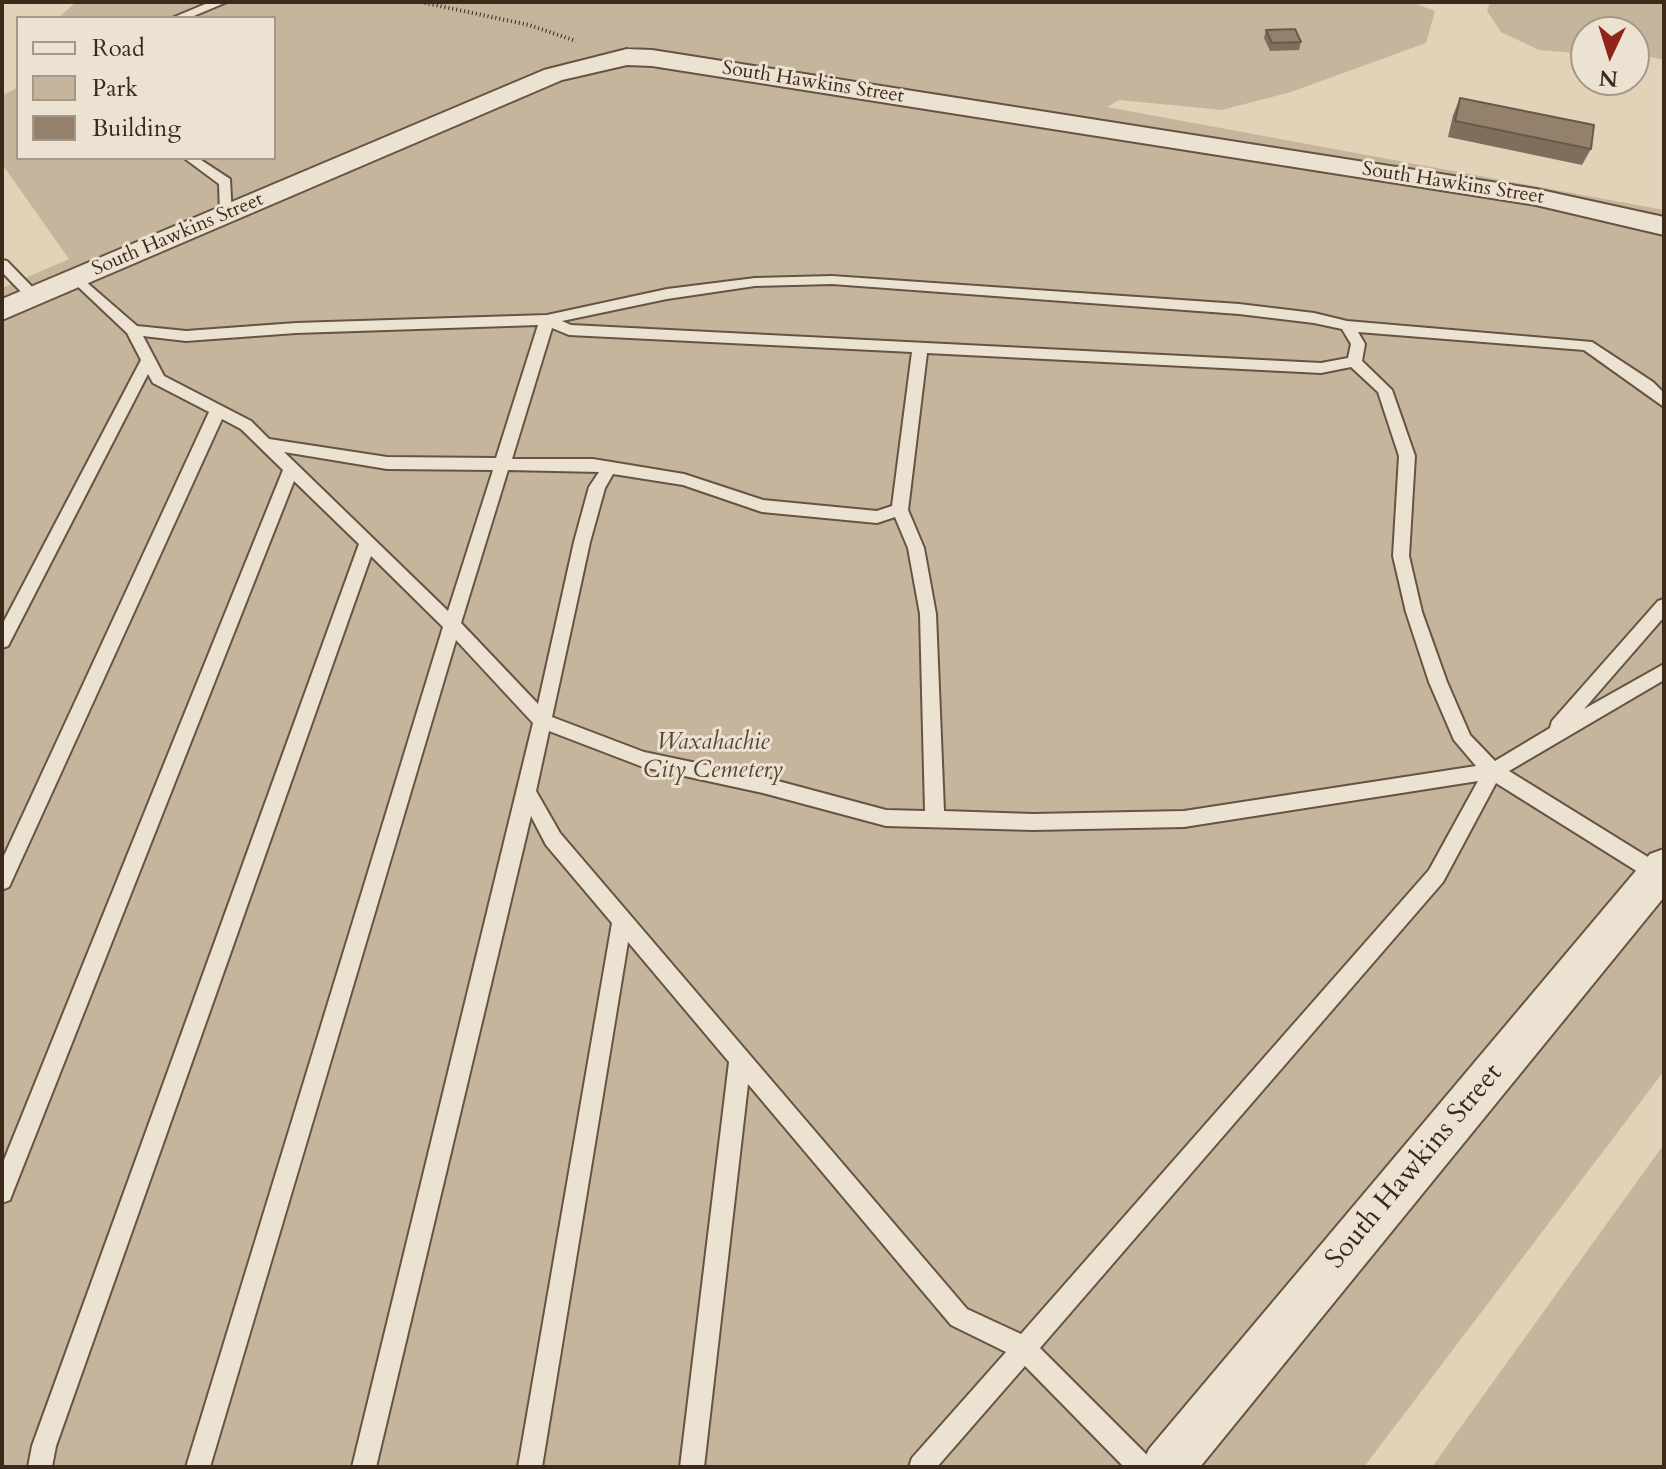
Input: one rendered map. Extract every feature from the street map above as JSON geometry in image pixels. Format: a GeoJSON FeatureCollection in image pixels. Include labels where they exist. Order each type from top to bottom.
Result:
{"type":"FeatureCollection","features":[{"type":"Feature","properties":{"kind":"street","name":"South Hawkins Street"},"geometry":{"type":"LineString","coordinates":[[2,310],[553,75],[627,57],[668,60],[1536,197],[1664,226]]}},
{"type":"Feature","properties":{"kind":"street","name":"South Hawkins Street"},"geometry":{"type":"LineString","coordinates":[[1167,1467],[1661,870]]}},
{"type":"Feature","properties":{"kind":"lane"},"geometry":{"type":"LineString","coordinates":[[183,16],[221,2]]}},
{"type":"Feature","properties":{"kind":"lane"},"geometry":{"type":"LineString","coordinates":[[193,160],[225,182],[227,214]]}},
{"type":"Feature","properties":{"kind":"lane"},"geometry":{"type":"LineString","coordinates":[[2,264],[34,297]]}},
{"type":"Feature","properties":{"kind":"lane"},"geometry":{"type":"LineString","coordinates":[[77,278],[133,330],[158,379],[246,425],[452,625],[543,721],[643,759],[763,785],[886,818],[1033,822],[1184,819],[1493,771],[1664,671]]}},
{"type":"Feature","properties":{"kind":"lane"},"geometry":{"type":"LineString","coordinates":[[133,330],[186,336],[296,328],[547,320],[667,294],[755,282],[832,280],[1239,309],[1314,318],[1347,326],[1587,345],[1648,386],[1664,402]]}},
{"type":"Feature","properties":{"kind":"lane"},"geometry":{"type":"LineString","coordinates":[[547,320],[569,330],[1321,368],[1354,362]]}},
{"type":"Feature","properties":{"kind":"lane"},"geometry":{"type":"LineString","coordinates":[[198,1467],[547,320]]}},
{"type":"Feature","properties":{"kind":"lane"},"geometry":{"type":"LineString","coordinates":[[1347,326],[1358,344],[1354,362]]}},
{"type":"Feature","properties":{"kind":"lane"},"geometry":{"type":"LineString","coordinates":[[920,348],[900,510],[916,548],[928,614],[935,819]]}},
{"type":"Feature","properties":{"kind":"lane"},"geometry":{"type":"LineString","coordinates":[[2,641],[148,360]]}},
{"type":"Feature","properties":{"kind":"lane"},"geometry":{"type":"LineString","coordinates":[[1354,362],[1385,390],[1407,456],[1401,556],[1414,612],[1438,682],[1463,740],[1493,771],[1661,870]]}},
{"type":"Feature","properties":{"kind":"lane"},"geometry":{"type":"LineString","coordinates":[[2,881],[218,410]]}},
{"type":"Feature","properties":{"kind":"lane"},"geometry":{"type":"LineString","coordinates":[[264,443],[387,463],[502,463],[609,468],[684,480],[762,506],[877,517],[900,510]]}},
{"type":"Feature","properties":{"kind":"lane"},"geometry":{"type":"LineString","coordinates":[[364,1467],[527,792],[582,542],[597,487],[609,468]]}},
{"type":"Feature","properties":{"kind":"lane"},"geometry":{"type":"LineString","coordinates":[[2,1192],[291,469]]}},
{"type":"Feature","properties":{"kind":"lane"},"geometry":{"type":"LineString","coordinates":[[40,1467],[44,1446],[367,544]]}},
{"type":"Feature","properties":{"kind":"lane"},"geometry":{"type":"LineString","coordinates":[[1545,740],[1664,606]]}},
{"type":"Feature","properties":{"kind":"lane"},"geometry":{"type":"LineString","coordinates":[[921,1467],[1436,876],[1493,771]]}},
{"type":"Feature","properties":{"kind":"lane"},"geometry":{"type":"LineString","coordinates":[[527,792],[553,839],[959,1317],[1024,1348],[1141,1467]]}},
{"type":"Feature","properties":{"kind":"lane"},"geometry":{"type":"LineString","coordinates":[[530,1467],[622,920]]}},
{"type":"Feature","properties":{"kind":"lane"},"geometry":{"type":"LineString","coordinates":[[692,1467],[740,1059]]}},
{"type":"Feature","properties":{"kind":"path"},"geometry":{"type":"LineString","coordinates":[[421,2],[529,25],[627,57]]}},
{"type":"Feature","properties":{"kind":"green space","name":"Waxahachie City Cemetery"},"geometry":{"type":"Polygon","coordinates":[[[76,2],[1411,2],[1435,11],[1426,43],[1291,92],[1222,110],[1119,100],[1107,107],[1664,210],[1664,1071],[1364,1467],[2,1467],[2,288],[69,259],[2,164],[2,96],[16,88],[16,160],[276,160],[276,16],[60,16],[76,2]]]}},
{"type":"Feature","properties":{"kind":"green space"},"geometry":{"type":"Polygon","coordinates":[[[1490,2],[1664,2],[1664,60],[1650,57],[1650,16],[1570,16],[1570,53],[1539,50],[1501,32],[1487,11],[1490,2]]]}},
{"type":"Feature","properties":{"kind":"green space"},"geometry":{"type":"Polygon","coordinates":[[[1664,1144],[1664,1467],[1432,1467],[1664,1144]]]}},
{"type":"Feature","properties":{"kind":"building"},"geometry":{"type":"Polygon","coordinates":[[[1295,29],[1301,42],[1272,43],[1266,30],[1295,29]]]}},
{"type":"Feature","properties":{"kind":"building"},"geometry":{"type":"Polygon","coordinates":[[[1460,98],[1594,125],[1591,149],[1455,121],[1460,98]]]}}]}
